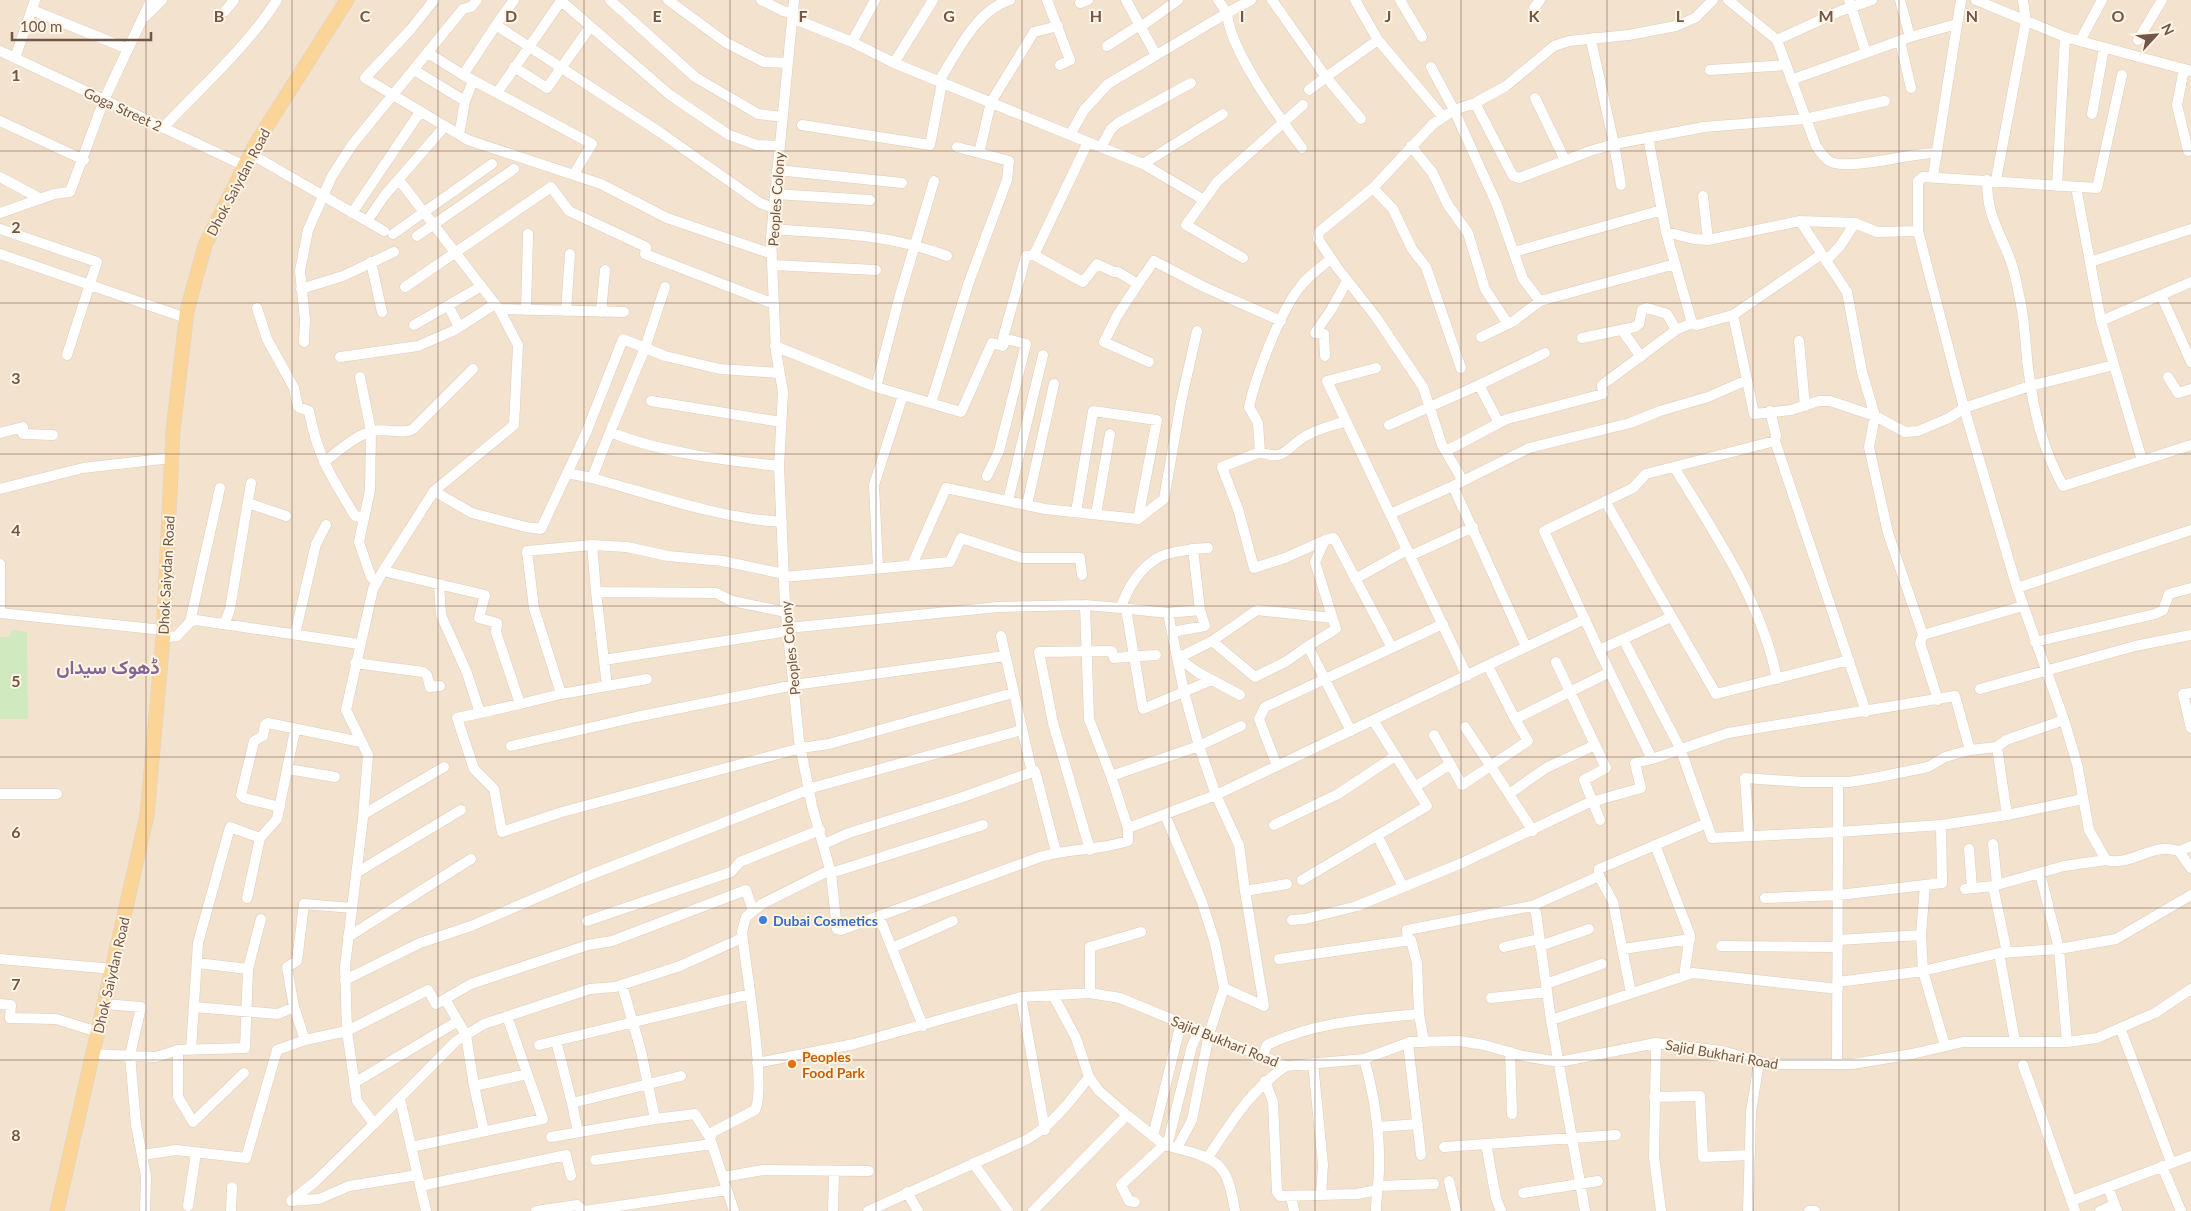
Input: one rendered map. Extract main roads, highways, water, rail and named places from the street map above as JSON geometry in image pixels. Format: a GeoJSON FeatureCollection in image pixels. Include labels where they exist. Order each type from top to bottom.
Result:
{"type":"FeatureCollection","features":[{"type":"Feature","properties":{"kind":"main road","name":"Dhok Saiydan Road"},"geometry":{"type":"LineString","coordinates":[[57,1211],[147,815],[163,634],[171,458],[186,318],[205,245],[248,160],[348,0]]}},
{"type":"Feature","properties":{"kind":"place","name":"Dubai Cosmetics"},"geometry":{"type":"Point","coordinates":[763,920]}},
{"type":"Feature","properties":{"kind":"place","name":"Peoples Food Park"},"geometry":{"type":"Point","coordinates":[792,1064]}},
{"type":"Feature","properties":{"kind":"district","name":"ڈھوک سیداں"},"geometry":{"type":"Point","coordinates":[108,666]}}]}
